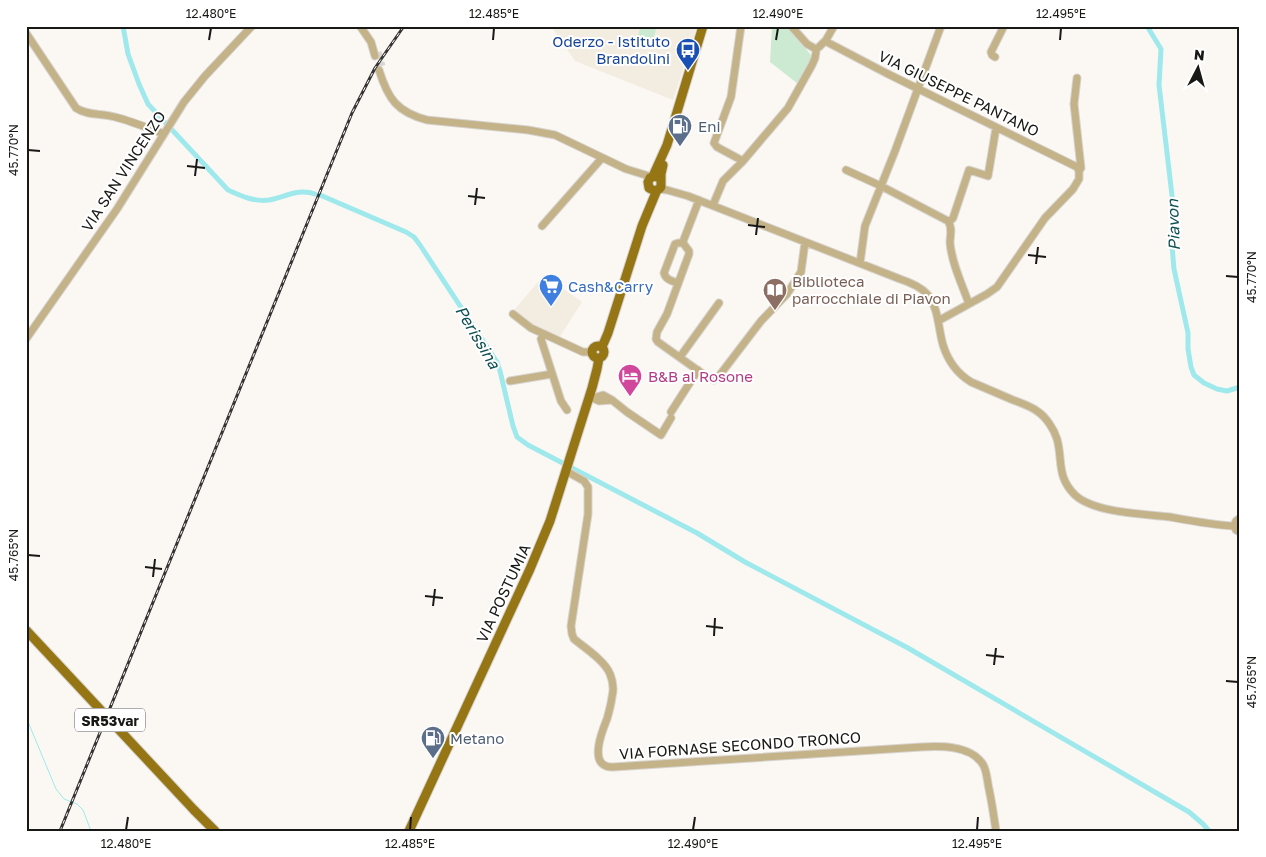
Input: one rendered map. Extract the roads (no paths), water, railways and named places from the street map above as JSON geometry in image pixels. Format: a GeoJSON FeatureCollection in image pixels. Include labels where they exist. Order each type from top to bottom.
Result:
{"type":"FeatureCollection","features":[{"type":"Feature","properties":{"kind":"main road"},"geometry":{"type":"LineString","coordinates":[[655,183],[703,26]]}},
{"type":"Feature","properties":{"kind":"main road","name":"VIA POSTUMIA"},"geometry":{"type":"LineString","coordinates":[[409,831],[530,570],[550,521],[591,397],[597,369],[595,355],[604,355],[602,347],[642,226],[647,196],[655,183]]}},
{"type":"Feature","properties":{"kind":"main road","name":"SR53var"},"geometry":{"type":"LineString","coordinates":[[26,630],[215,831]]}},
{"type":"Feature","properties":{"kind":"street","name":"VIA SAN VINCENZO"},"geometry":{"type":"LineString","coordinates":[[26,339],[116,210],[184,102],[205,76],[252,26]]}},
{"type":"Feature","properties":{"kind":"street"},"geometry":{"type":"LineString","coordinates":[[360,26],[377,54],[374,39],[366,26]]}},
{"type":"Feature","properties":{"kind":"street"},"geometry":{"type":"LineString","coordinates":[[742,26],[731,97],[714,143],[717,147],[743,161]]}},
{"type":"Feature","properties":{"kind":"street"},"geometry":{"type":"LineString","coordinates":[[791,26],[807,44],[816,49]]}},
{"type":"Feature","properties":{"kind":"street"},"geometry":{"type":"LineString","coordinates":[[713,205],[723,181],[743,161],[788,108],[812,66],[816,49],[825,41],[834,26]]}},
{"type":"Feature","properties":{"kind":"street"},"geometry":{"type":"LineString","coordinates":[[860,263],[865,226],[941,26]]}},
{"type":"Feature","properties":{"kind":"street"},"geometry":{"type":"LineString","coordinates":[[995,57],[991,52],[1004,26]]}},
{"type":"Feature","properties":{"kind":"street"},"geometry":{"type":"LineString","coordinates":[[26,33],[76,108],[90,114],[108,115],[167,129]]}},
{"type":"Feature","properties":{"kind":"street","name":"VIA GIUSEPPE PANTANO"},"geometry":{"type":"LineString","coordinates":[[825,41],[996,128],[1077,166],[1080,171]]}},
{"type":"Feature","properties":{"kind":"street"},"geometry":{"type":"LineString","coordinates":[[381,68],[390,89],[400,102],[408,109],[424,117],[555,135],[668,190],[713,205],[915,285],[923,290],[932,300],[943,346],[963,377],[1029,406],[1038,411],[1046,420],[1057,440],[1063,477],[1076,495],[1086,502],[1098,507],[1237,529],[1236,521],[1240,518]]}},
{"type":"Feature","properties":{"kind":"street"},"geometry":{"type":"LineString","coordinates":[[938,321],[997,287],[1046,218],[1073,189],[1079,179],[1082,166],[1074,104],[1077,78]]}},
{"type":"Feature","properties":{"kind":"street"},"geometry":{"type":"LineString","coordinates":[[949,222],[953,218],[969,170],[988,176],[996,128]]}},
{"type":"Feature","properties":{"kind":"street"},"geometry":{"type":"LineString","coordinates":[[542,226],[602,158]]}},
{"type":"Feature","properties":{"kind":"street"},"geometry":{"type":"LineString","coordinates":[[846,170],[949,222],[953,258],[969,304]]}},
{"type":"Feature","properties":{"kind":"street"},"geometry":{"type":"LineString","coordinates":[[683,243],[699,200]]}},
{"type":"Feature","properties":{"kind":"street"},"geometry":{"type":"LineString","coordinates":[[683,243],[689,254],[667,314],[656,335],[658,342],[714,380],[761,322],[787,294],[801,272],[805,242]]}},
{"type":"Feature","properties":{"kind":"street"},"geometry":{"type":"LineString","coordinates":[[678,283],[667,279],[664,273],[675,244],[683,243]]}},
{"type":"Feature","properties":{"kind":"street"},"geometry":{"type":"LineString","coordinates":[[680,357],[719,303]]}},
{"type":"Feature","properties":{"kind":"street"},"geometry":{"type":"LineString","coordinates":[[514,314],[531,328],[583,352],[595,355]]}},
{"type":"Feature","properties":{"kind":"street"},"geometry":{"type":"LineString","coordinates":[[544,334],[541,339],[560,401],[567,410]]}},
{"type":"Feature","properties":{"kind":"street"},"geometry":{"type":"LineString","coordinates":[[591,397],[603,395],[661,435],[698,370]]}},
{"type":"Feature","properties":{"kind":"street"},"geometry":{"type":"LineString","coordinates":[[510,381],[552,374]]}},
{"type":"Feature","properties":{"kind":"street","name":"VIA FORNASE SECONDO TRONCO"},"geometry":{"type":"LineString","coordinates":[[566,471],[584,481],[588,487],[588,514],[571,626],[572,634],[574,639],[608,669],[613,686],[613,696],[608,717],[599,741],[598,750],[602,763],[606,766],[614,767],[947,746],[964,750],[983,764],[996,831]]}},
{"type":"Feature","properties":{"kind":"waterway","name":"Perissina"},"geometry":{"type":"LineString","coordinates":[[123,26],[128,54],[148,104],[228,190],[258,200],[275,199],[298,192],[315,194]]}},
{"type":"Feature","properties":{"kind":"waterway","name":"Piavon"},"geometry":{"type":"LineString","coordinates":[[1147,26],[1161,49],[1159,85],[1175,221],[1172,246],[1174,269],[1188,333],[1191,367],[1194,375],[1204,383],[1217,389],[1227,391],[1240,387]]}},
{"type":"Feature","properties":{"kind":"waterway"},"geometry":{"type":"LineString","coordinates":[[320,195],[414,237],[497,362],[517,437],[528,445],[697,533],[745,562],[908,648],[1189,812],[1209,831]]}},
{"type":"Feature","properties":{"kind":"waterway"},"geometry":{"type":"LineString","coordinates":[[26,717],[56,789],[64,799],[77,804],[83,810],[91,831]]}},
{"type":"Feature","properties":{"kind":"tunnel"},"geometry":{"type":"LineString","coordinates":[[378,52],[382,66]]}},
{"type":"Feature","properties":{"kind":"railway"},"geometry":{"type":"LineString","coordinates":[[60,831],[352,113],[375,68],[404,26]]}},
{"type":"Feature","properties":{"kind":"place","name":"Oderzo - Istituto Brandolini"},"geometry":{"type":"Point","coordinates":[688,71]}},
{"type":"Feature","properties":{"kind":"place","name":"Eni"},"geometry":{"type":"Point","coordinates":[680,147]}},
{"type":"Feature","properties":{"kind":"place","name":"Cash&Carry"},"geometry":{"type":"Point","coordinates":[551,307]}},
{"type":"Feature","properties":{"kind":"place","name":"Biblioteca parrocchiale di Piavon"},"geometry":{"type":"Point","coordinates":[775,311]}},
{"type":"Feature","properties":{"kind":"place","name":"B&B al Rosone"},"geometry":{"type":"Point","coordinates":[630,397]}},
{"type":"Feature","properties":{"kind":"place","name":"Metano"},"geometry":{"type":"Point","coordinates":[433,759]}}]}
